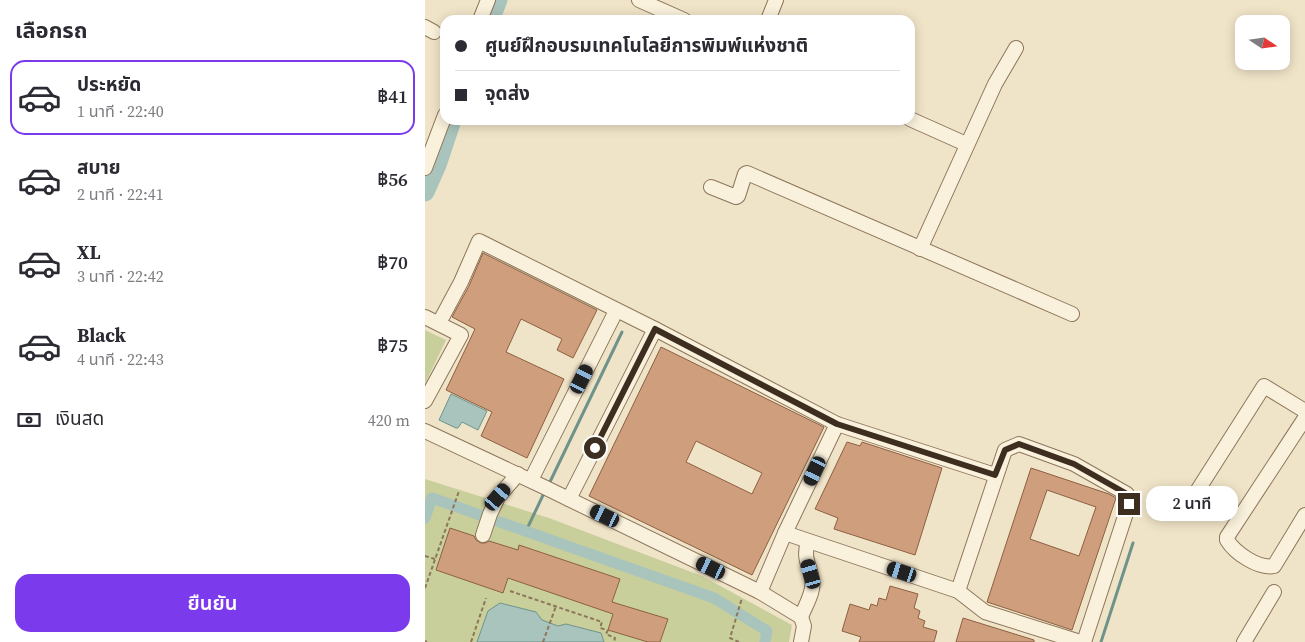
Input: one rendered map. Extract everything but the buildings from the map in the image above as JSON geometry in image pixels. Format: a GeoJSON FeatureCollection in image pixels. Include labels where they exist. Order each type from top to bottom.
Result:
{"type":"FeatureCollection","features":[{"type":"Feature","properties":{"kind":"street"},"geometry":{"type":"LineString","coordinates":[[482,15],[488,0]]}},
{"type":"Feature","properties":{"kind":"street"},"geometry":{"type":"LineString","coordinates":[[639,0],[673,15]]}},
{"type":"Feature","properties":{"kind":"street"},"geometry":{"type":"LineString","coordinates":[[770,15],[776,0]]}},
{"type":"Feature","properties":{"kind":"street"},"geometry":{"type":"LineString","coordinates":[[920,249],[995,84],[1016,48]]}},
{"type":"Feature","properties":{"kind":"street"},"geometry":{"type":"LineString","coordinates":[[915,121],[967,144]]}},
{"type":"Feature","properties":{"kind":"street"},"geometry":{"type":"LineString","coordinates":[[425,168],[441,125]]}},
{"type":"Feature","properties":{"kind":"street"},"geometry":{"type":"LineString","coordinates":[[711,188],[736,197],[747,173],[1072,314]]}},
{"type":"Feature","properties":{"kind":"street"},"geometry":{"type":"LineString","coordinates":[[439,324],[479,242],[655,329],[837,424],[995,475]]}},
{"type":"Feature","properties":{"kind":"street"},"geometry":{"type":"LineString","coordinates":[[486,525],[498,497],[536,483],[616,311]]}},
{"type":"Feature","properties":{"kind":"street"},"geometry":{"type":"LineString","coordinates":[[425,317],[461,335],[425,401]]}},
{"type":"Feature","properties":{"kind":"street"},"geometry":{"type":"LineString","coordinates":[[569,499],[655,329]]}},
{"type":"Feature","properties":{"kind":"street"},"geometry":{"type":"LineString","coordinates":[[1194,496],[1264,386],[1305,411]]}},
{"type":"Feature","properties":{"kind":"street"},"geometry":{"type":"LineString","coordinates":[[1305,418],[1227,537],[1227,540],[1230,545],[1244,556],[1267,567],[1274,566],[1305,515]]}},
{"type":"Feature","properties":{"kind":"street"},"geometry":{"type":"LineString","coordinates":[[760,592],[785,533],[837,424]]}},
{"type":"Feature","properties":{"kind":"street"},"geometry":{"type":"LineString","coordinates":[[425,431],[760,592],[801,617],[804,622],[801,642]]}},
{"type":"Feature","properties":{"kind":"street"},"geometry":{"type":"LineString","coordinates":[[959,591],[995,475],[1005,450],[1019,444],[1074,464],[1127,494],[1129,504],[1084,642]]}},
{"type":"Feature","properties":{"kind":"street"},"geometry":{"type":"LineString","coordinates":[[785,533],[959,591],[985,612],[1080,642]]}},
{"type":"Feature","properties":{"kind":"street"},"geometry":{"type":"LineString","coordinates":[[801,617],[811,592],[813,581],[805,554],[808,541]]}},
{"type":"Feature","properties":{"kind":"street"},"geometry":{"type":"LineString","coordinates":[[1244,642],[1274,592]]}},
{"type":"Feature","properties":{"kind":"path"},"geometry":{"type":"LineString","coordinates":[[425,588],[459,491]]}},
{"type":"Feature","properties":{"kind":"path"},"geometry":{"type":"LineString","coordinates":[[425,556],[435,559]]}},
{"type":"Feature","properties":{"kind":"path"},"geometry":{"type":"LineString","coordinates":[[510,591],[602,622],[601,628],[608,630],[606,634],[615,638],[614,642]]}},
{"type":"Feature","properties":{"kind":"path"},"geometry":{"type":"LineString","coordinates":[[471,642],[486,598]]}},
{"type":"Feature","properties":{"kind":"path"},"geometry":{"type":"LineString","coordinates":[[739,642],[730,638],[741,604]]}},
{"type":"Feature","properties":{"kind":"path"},"geometry":{"type":"LineString","coordinates":[[543,642],[556,606]]}},
{"type":"Feature","properties":{"kind":"green space"},"geometry":{"type":"Polygon","coordinates":[[[425,330],[446,340],[425,384],[425,330]]]}},
{"type":"Feature","properties":{"kind":"green space"},"geometry":{"type":"Polygon","coordinates":[[[425,479],[549,518],[702,576],[792,625],[789,642],[425,642],[425,479]]]}},
{"type":"Feature","properties":{"kind":"water"},"geometry":{"type":"Polygon","coordinates":[[[451,394],[487,411],[478,430],[462,422],[456,428],[439,420],[451,394]]]}},
{"type":"Feature","properties":{"kind":"water"},"geometry":{"type":"Polygon","coordinates":[[[500,603],[536,612],[542,620],[558,626],[566,624],[601,633],[604,642],[477,642],[488,611],[500,603]]]}},
{"type":"Feature","properties":{"kind":"waterway"},"geometry":{"type":"LineString","coordinates":[[492,15],[498,0]]}},
{"type":"Feature","properties":{"kind":"waterway"},"geometry":{"type":"LineString","coordinates":[[425,192],[437,165],[450,125]]}},
{"type":"Feature","properties":{"kind":"waterway"},"geometry":{"type":"LineString","coordinates":[[548,486],[622,332]]}},
{"type":"Feature","properties":{"kind":"waterway"},"geometry":{"type":"LineString","coordinates":[[526,531],[545,491]]}},
{"type":"Feature","properties":{"kind":"waterway"},"geometry":{"type":"LineString","coordinates":[[425,518],[432,498],[714,598],[767,631],[765,642]]}},
{"type":"Feature","properties":{"kind":"waterway"},"geometry":{"type":"LineString","coordinates":[[1101,642],[1133,543]]}},
{"type":"Feature","properties":{"kind":"route"},"geometry":{"type":"LineString","coordinates":[[595,448],[655,329],[837,424],[995,475],[1005,450],[1019,444],[1074,464],[1127,494],[1129,504]]}}]}
